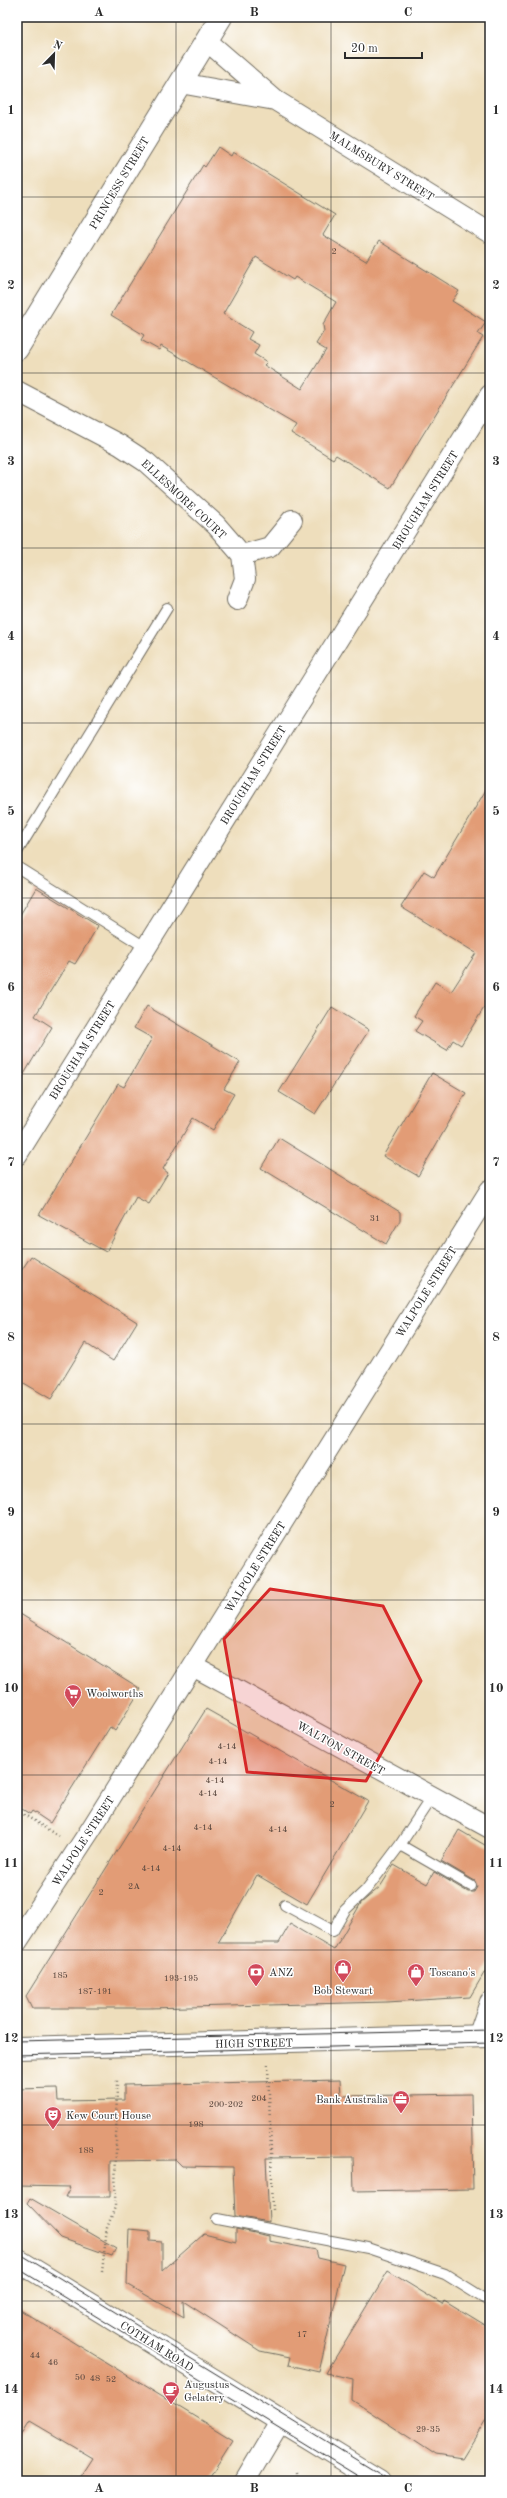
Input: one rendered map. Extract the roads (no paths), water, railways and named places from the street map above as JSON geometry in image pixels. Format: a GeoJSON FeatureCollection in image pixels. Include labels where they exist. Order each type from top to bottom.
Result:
{"type":"FeatureCollection","features":[{"type":"Feature","properties":{"kind":"main road","name":"PRINCESS STREET"},"geometry":{"type":"LineString","coordinates":[[17,349],[221,17]]}},
{"type":"Feature","properties":{"kind":"main road","name":"HIGH STREET"},"geometry":{"type":"LineString","coordinates":[[17,2048],[267,2043],[484,2036]]}},
{"type":"Feature","properties":{"kind":"main road","name":"COTHAM ROAD"},"geometry":{"type":"LineString","coordinates":[[17,2260],[378,2481]]}},
{"type":"Feature","properties":{"kind":"street","name":"MALMSBURY STREET"},"geometry":{"type":"LineString","coordinates":[[206,41],[275,100],[490,233]]}},
{"type":"Feature","properties":{"kind":"street","name":"MALMSBURY STREET"},"geometry":{"type":"LineString","coordinates":[[180,83],[275,100]]}},
{"type":"Feature","properties":{"kind":"street","name":"ELLESMORE COURT"},"geometry":{"type":"LineString","coordinates":[[17,391],[120,445],[146,462],[216,525],[242,555]]}},
{"type":"Feature","properties":{"kind":"street","name":"BROUGHAM STREET"},"geometry":{"type":"LineString","coordinates":[[17,1155],[145,947],[490,395]]}},
{"type":"Feature","properties":{"kind":"street"},"geometry":{"type":"LineString","coordinates":[[237,600],[245,579],[242,555],[270,547],[292,520]]}},
{"type":"Feature","properties":{"kind":"street","name":"WALPOLE STREET"},"geometry":{"type":"LineString","coordinates":[[17,1942],[91,1829],[490,1190]]}},
{"type":"Feature","properties":{"kind":"street","name":"WALTON STREET"},"geometry":{"type":"LineString","coordinates":[[193,1666],[430,1798],[490,1828]]}},
{"type":"Feature","properties":{"kind":"street"},"geometry":{"type":"LineString","coordinates":[[484,2036],[490,2002]]}},
{"type":"Feature","properties":{"kind":"street"},"geometry":{"type":"LineString","coordinates":[[245,2481],[280,2422]]}},
{"type":"Feature","properties":{"kind":"lane"},"geometry":{"type":"LineString","coordinates":[[17,852],[167,608]]}},
{"type":"Feature","properties":{"kind":"lane"},"geometry":{"type":"LineString","coordinates":[[17,867],[145,947]]}},
{"type":"Feature","properties":{"kind":"lane"},"geometry":{"type":"LineString","coordinates":[[285,1905],[333,1931],[345,1910],[366,1890],[400,1845],[430,1798]]}},
{"type":"Feature","properties":{"kind":"lane"},"geometry":{"type":"LineString","coordinates":[[400,1845],[471,1886]]}},
{"type":"Feature","properties":{"kind":"lane"},"geometry":{"type":"LineString","coordinates":[[217,2219],[368,2248],[445,2274],[490,2302]]}},
{"type":"Feature","properties":{"kind":"tram line"},"geometry":{"type":"LineString","coordinates":[[17,2041],[490,2030]]}},
{"type":"Feature","properties":{"kind":"tram line"},"geometry":{"type":"LineString","coordinates":[[17,2055],[490,2043]]}},
{"type":"Feature","properties":{"kind":"tram line"},"geometry":{"type":"LineString","coordinates":[[17,2252],[391,2481]]}},
{"type":"Feature","properties":{"kind":"tram line"},"geometry":{"type":"LineString","coordinates":[[17,2268],[366,2481]]}},
{"type":"Feature","properties":{"kind":"place","name":"Woolworths"},"geometry":{"type":"Point","coordinates":[73,1708]}},
{"type":"Feature","properties":{"kind":"place","name":"Bob Stewart"},"geometry":{"type":"Point","coordinates":[343,1983]}},
{"type":"Feature","properties":{"kind":"place","name":"ANZ"},"geometry":{"type":"Point","coordinates":[256,1987]}},
{"type":"Feature","properties":{"kind":"place","name":"Toscano's"},"geometry":{"type":"Point","coordinates":[416,1987]}},
{"type":"Feature","properties":{"kind":"place","name":"Bank Australia"},"geometry":{"type":"Point","coordinates":[401,2114]}},
{"type":"Feature","properties":{"kind":"place","name":"Kew Court House"},"geometry":{"type":"Point","coordinates":[53,2130]}},
{"type":"Feature","properties":{"kind":"place","name":"Augustus Gelatery"},"geometry":{"type":"Point","coordinates":[171,2405]}}]}
